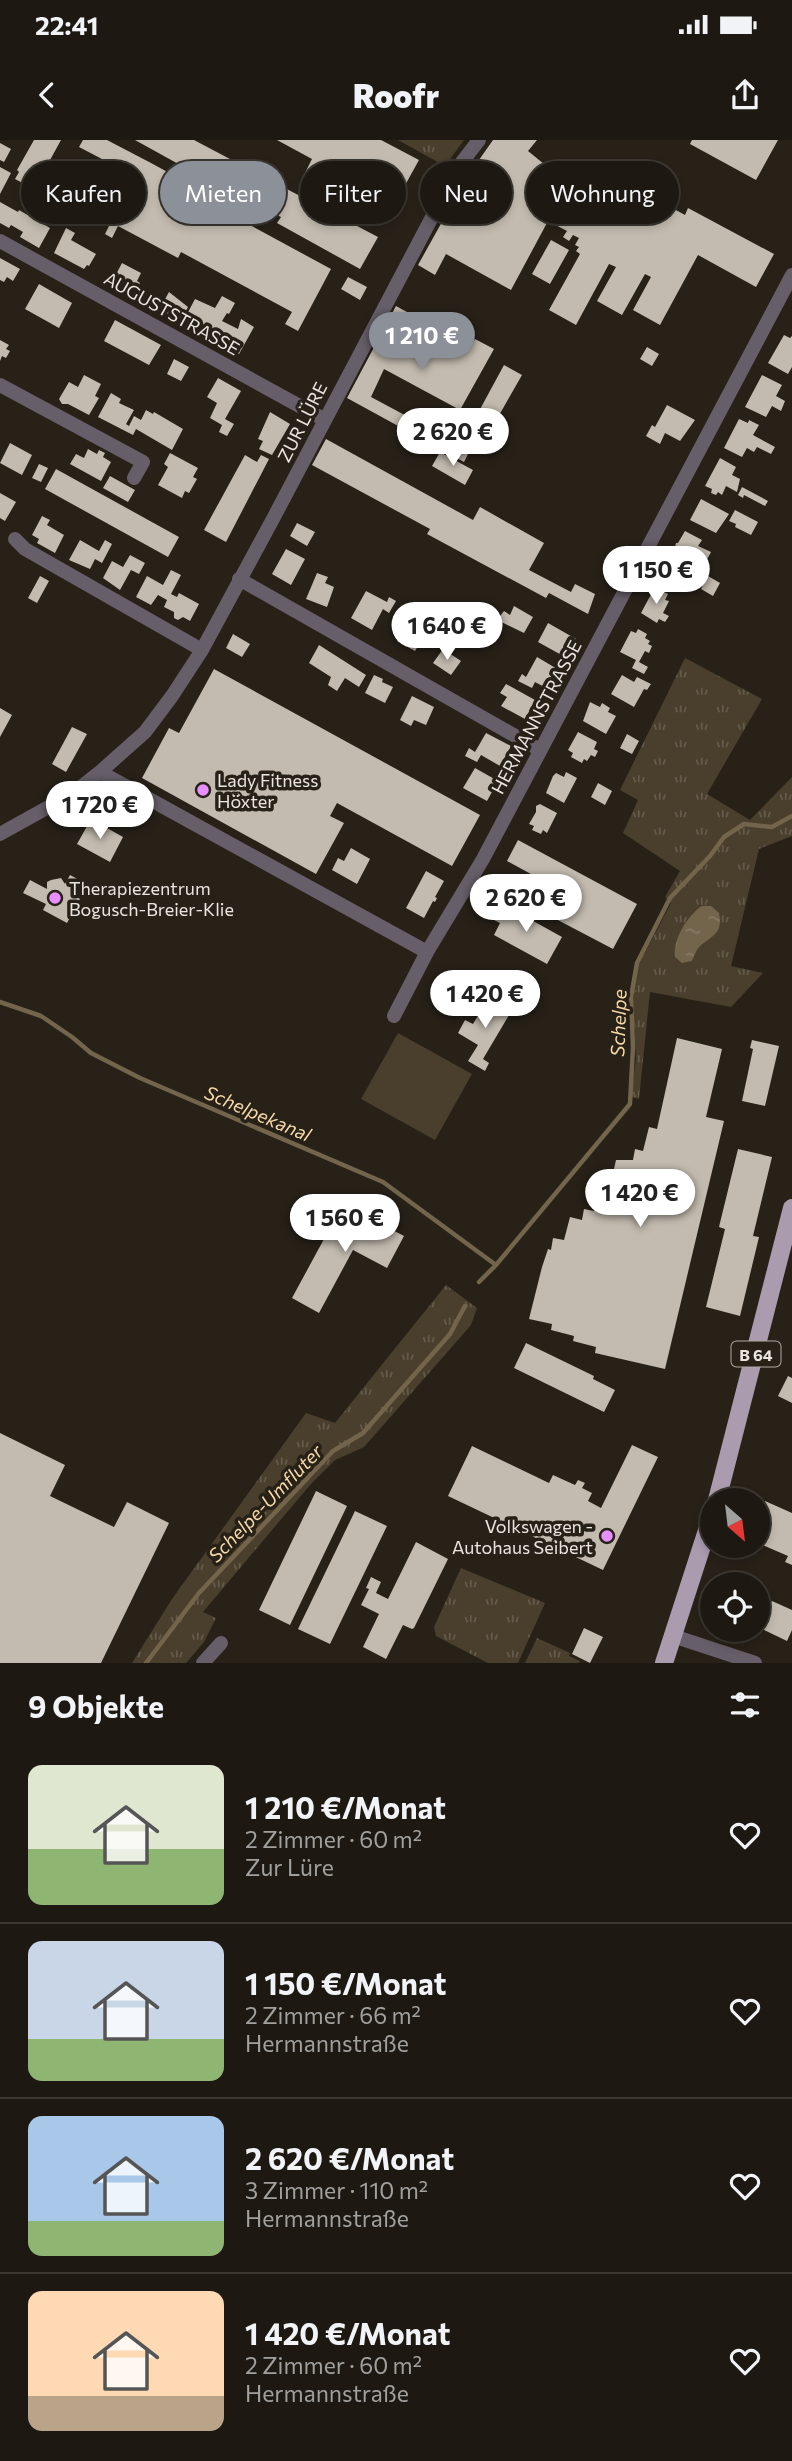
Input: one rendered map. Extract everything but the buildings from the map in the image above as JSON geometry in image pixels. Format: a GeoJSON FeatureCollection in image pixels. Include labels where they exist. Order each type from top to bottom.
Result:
{"type":"FeatureCollection","features":[{"type":"Feature","properties":{"kind":"main road","name":"B 64"},"geometry":{"type":"LineString","coordinates":[[720,1488],[792,1208]]}},
{"type":"Feature","properties":{"kind":"main road"},"geometry":{"type":"LineString","coordinates":[[664,1663],[700,1552]]}},
{"type":"Feature","properties":{"kind":"street","name":"ZUR LÜRE"},"geometry":{"type":"LineString","coordinates":[[0,834],[48,809],[100,772],[145,732],[172,696],[202,650],[459,166],[479,140]]}},
{"type":"Feature","properties":{"kind":"street","name":"AUGUSTSTRASSE"},"geometry":{"type":"LineString","coordinates":[[0,241],[325,420]]}},
{"type":"Feature","properties":{"kind":"street","name":"HERMANNSTRASSE"},"geometry":{"type":"LineString","coordinates":[[394,1016],[483,859],[792,275]]}},
{"type":"Feature","properties":{"kind":"street"},"geometry":{"type":"LineString","coordinates":[[0,385],[143,462],[134,478]]}},
{"type":"Feature","properties":{"kind":"street"},"geometry":{"type":"LineString","coordinates":[[15,539],[25,549],[202,650]]}},
{"type":"Feature","properties":{"kind":"street"},"geometry":{"type":"LineString","coordinates":[[239,579],[540,750]]}},
{"type":"Feature","properties":{"kind":"street"},"geometry":{"type":"LineString","coordinates":[[100,772],[428,952]]}},
{"type":"Feature","properties":{"kind":"street"},"geometry":{"type":"LineString","coordinates":[[673,1636],[755,1663]]}},
{"type":"Feature","properties":{"kind":"street"},"geometry":{"type":"LineString","coordinates":[[203,1663],[221,1643]]}},
{"type":"Feature","properties":{"kind":"green space"},"geometry":{"type":"Polygon","coordinates":[[[398,140],[464,140],[449,161],[436,161],[398,140]]]}},
{"type":"Feature","properties":{"kind":"green space"},"geometry":{"type":"Polygon","coordinates":[[[685,658],[762,699],[707,794],[750,820],[792,777],[792,836],[759,849],[731,966],[763,973],[731,1007],[650,992],[639,1099],[631,1097],[636,1059],[633,999],[638,966],[671,903],[665,897],[680,871],[623,833],[638,800],[620,790],[685,658]]]}},
{"type":"Feature","properties":{"kind":"green space"},"geometry":{"type":"Polygon","coordinates":[[[398,1033],[472,1074],[435,1140],[361,1099],[398,1033]]]}},
{"type":"Feature","properties":{"kind":"green space"},"geometry":{"type":"Polygon","coordinates":[[[446,1285],[477,1308],[471,1325],[364,1447],[335,1460],[310,1485],[203,1612],[216,1618],[204,1642],[186,1663],[132,1663],[172,1599],[306,1413],[335,1423],[446,1285]]]}},
{"type":"Feature","properties":{"kind":"green space"},"geometry":{"type":"Polygon","coordinates":[[[461,1568],[545,1603],[518,1663],[488,1663],[436,1636],[434,1627],[461,1568]]]}},
{"type":"Feature","properties":{"kind":"green space"},"geometry":{"type":"Polygon","coordinates":[[[537,1638],[570,1653],[569,1656],[580,1661],[579,1663],[525,1663],[537,1638]]]}},
{"type":"Feature","properties":{"kind":"water"},"geometry":{"type":"Polygon","coordinates":[[[702,906],[711,906],[719,913],[720,925],[713,936],[695,953],[692,961],[682,963],[675,957],[676,943],[686,922],[702,906]]]}},
{"type":"Feature","properties":{"kind":"waterway","name":"Schelpe"},"geometry":{"type":"LineString","coordinates":[[479,1282],[630,1104],[633,1047],[631,997],[637,963],[670,898],[710,856],[724,837],[744,824],[772,827],[792,816]]}},
{"type":"Feature","properties":{"kind":"waterway","name":"Schelpekanal"},"geometry":{"type":"LineString","coordinates":[[0,1002],[41,1016],[91,1053],[140,1078],[383,1182],[496,1265]]}},
{"type":"Feature","properties":{"kind":"waterway","name":"Schelpe-Umfluter"},"geometry":{"type":"LineString","coordinates":[[146,1663],[199,1593],[333,1451],[363,1433],[450,1334],[465,1306]]}},
{"type":"Feature","properties":{"kind":"place","name":"Lady Fitness Höxter"},"geometry":{"type":"Point","coordinates":[203,790]}},
{"type":"Feature","properties":{"kind":"place","name":"Therapiezentrum Bogusch-Breier-Klie"},"geometry":{"type":"Point","coordinates":[55,898]}},
{"type":"Feature","properties":{"kind":"place","name":"Volkswagen - Autohaus Seibert"},"geometry":{"type":"Point","coordinates":[607,1536]}}]}
